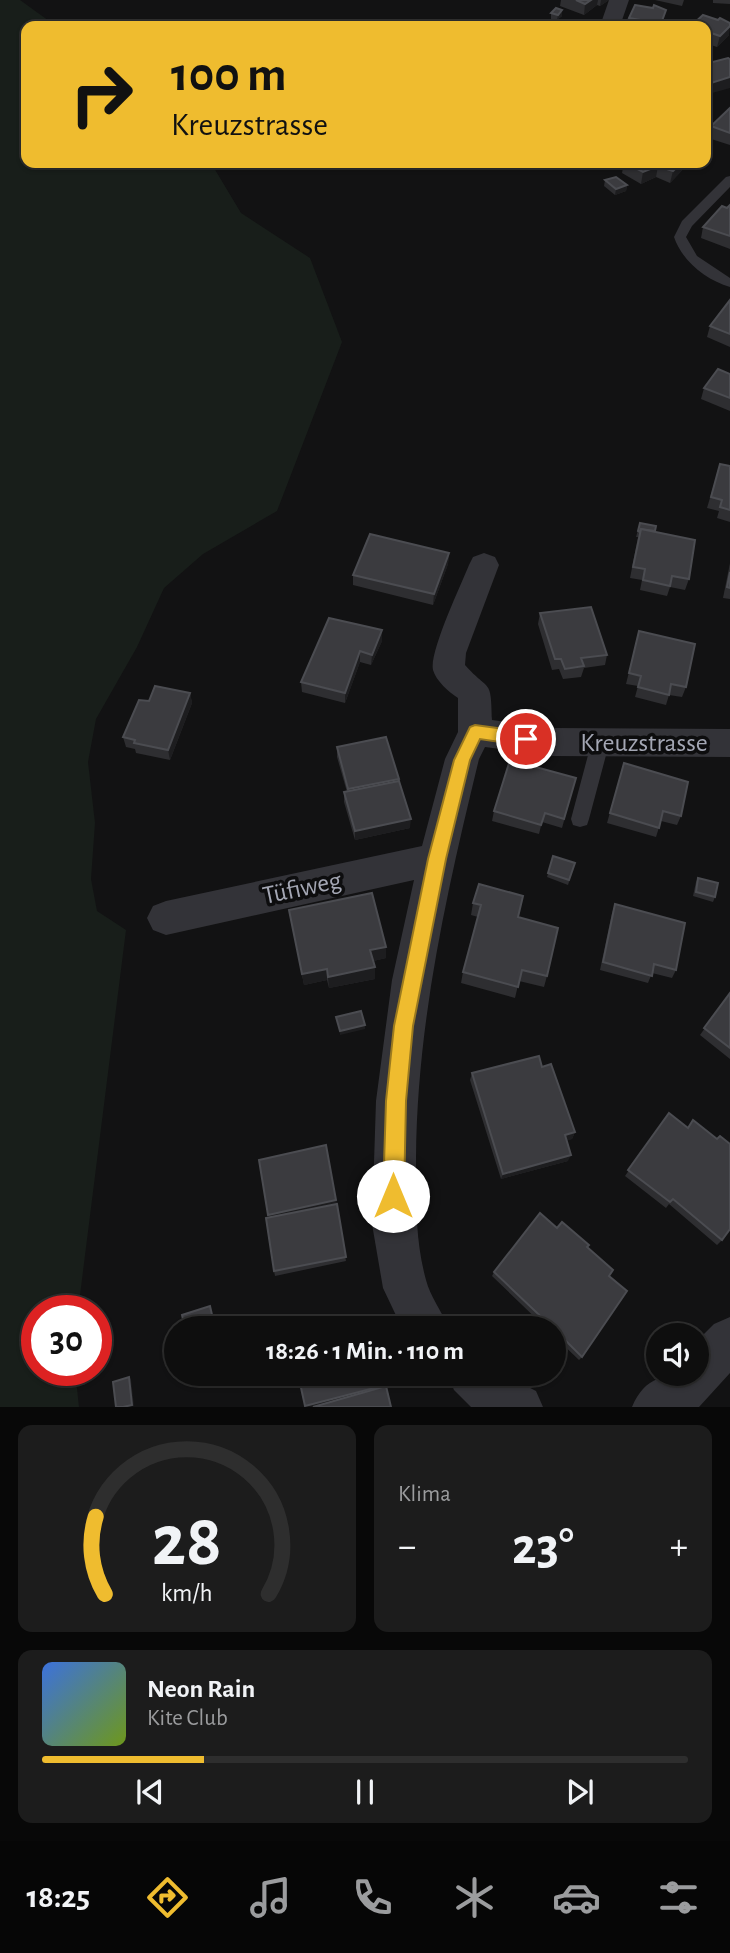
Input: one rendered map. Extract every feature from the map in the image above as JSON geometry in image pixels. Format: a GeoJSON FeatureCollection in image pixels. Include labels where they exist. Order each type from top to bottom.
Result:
{"type":"FeatureCollection","features":[{"type":"Feature","properties":{"kind":"street"},"geometry":{"type":"LineString","coordinates":[[612,21],[619,0]]}},
{"type":"Feature","properties":{"kind":"street"},"geometry":{"type":"LineString","coordinates":[[420,1316],[405,1288],[394,1224],[393,1168],[403,1026],[437,859],[462,760],[475,732],[475,692],[461,683],[449,669],[450,653],[484,565]]}},
{"type":"Feature","properties":{"kind":"street","name":"Kreuzstrasse"},"geometry":{"type":"LineString","coordinates":[[475,732],[552,743],[730,743]]}},
{"type":"Feature","properties":{"kind":"street","name":"Tüfiweg"},"geometry":{"type":"LineString","coordinates":[[166,918],[437,859]]}},
{"type":"Feature","properties":{"kind":"street"},"geometry":{"type":"LineString","coordinates":[[655,1407],[682,1391],[730,1339]]}},
{"type":"Feature","properties":{"kind":"lane"},"geometry":{"type":"LineString","coordinates":[[730,180],[687,224],[680,237],[681,243],[700,263],[730,283]]}},
{"type":"Feature","properties":{"kind":"lane"},"geometry":{"type":"LineString","coordinates":[[580,819],[600,744]]}},
{"type":"Feature","properties":{"kind":"shaded area"},"geometry":{"type":"Polygon","coordinates":[[[0,0],[20,0],[49,21],[21,21],[21,168],[214,168],[241,213],[310,258],[342,342],[277,511],[203,554],[164,588],[137,647],[96,719],[88,762],[95,823],[91,879],[97,911],[126,930],[80,1295],[21,1295],[21,1386],[77,1386],[79,1407],[0,1407],[0,0]]]}},
{"type":"Feature","properties":{"kind":"building"},"geometry":{"type":"Polygon","coordinates":[[[635,5],[653,8],[654,5],[666,10],[662,21],[629,18],[635,5]]]}},
{"type":"Feature","properties":{"kind":"building"},"geometry":{"type":"Polygon","coordinates":[[[556,8],[562,10],[558,15],[551,13],[556,8]]]}},
{"type":"Feature","properties":{"kind":"building"},"geometry":{"type":"Polygon","coordinates":[[[703,15],[718,20],[720,18],[730,23],[730,26],[720,36],[711,33],[711,21],[696,21],[703,15]]]}},
{"type":"Feature","properties":{"kind":"building"},"geometry":{"type":"Polygon","coordinates":[[[730,59],[730,77],[711,83],[711,62],[730,59]]]}},
{"type":"Feature","properties":{"kind":"building"},"geometry":{"type":"Polygon","coordinates":[[[730,108],[730,133],[711,126],[730,108]]]}},
{"type":"Feature","properties":{"kind":"building"},"geometry":{"type":"Polygon","coordinates":[[[635,168],[653,168],[643,172],[635,168]]]}},
{"type":"Feature","properties":{"kind":"building"},"geometry":{"type":"Polygon","coordinates":[[[616,177],[627,185],[616,189],[605,180],[616,177]]]}},
{"type":"Feature","properties":{"kind":"building"},"geometry":{"type":"Polygon","coordinates":[[[730,205],[730,236],[703,227],[722,206],[727,208],[730,205]]]}},
{"type":"Feature","properties":{"kind":"building"},"geometry":{"type":"Polygon","coordinates":[[[730,300],[730,334],[710,326],[730,300]]]}},
{"type":"Feature","properties":{"kind":"building"},"geometry":{"type":"Polygon","coordinates":[[[718,369],[730,374],[730,398],[704,388],[718,369]]]}},
{"type":"Feature","properties":{"kind":"building"},"geometry":{"type":"Polygon","coordinates":[[[720,464],[730,466],[730,510],[720,507],[722,500],[711,497],[720,464]]]}},
{"type":"Feature","properties":{"kind":"building"},"geometry":{"type":"Polygon","coordinates":[[[640,523],[656,526],[655,531],[638,531],[640,523]]]}},
{"type":"Feature","properties":{"kind":"building"},"geometry":{"type":"Polygon","coordinates":[[[641,529],[695,540],[689,579],[672,576],[670,586],[643,580],[645,569],[633,567],[641,529]]]}},
{"type":"Feature","properties":{"kind":"building"},"geometry":{"type":"Polygon","coordinates":[[[370,534],[449,553],[434,594],[353,575],[370,534]]]}},
{"type":"Feature","properties":{"kind":"building"},"geometry":{"type":"Polygon","coordinates":[[[591,607],[607,655],[581,658],[584,666],[565,669],[561,659],[555,659],[540,613],[591,607]]]}},
{"type":"Feature","properties":{"kind":"building"},"geometry":{"type":"Polygon","coordinates":[[[329,618],[382,630],[372,655],[360,651],[345,693],[301,682],[329,618]]]}},
{"type":"Feature","properties":{"kind":"building"},"geometry":{"type":"Polygon","coordinates":[[[639,631],[695,644],[686,687],[671,684],[669,695],[638,687],[641,676],[629,673],[639,631]]]}},
{"type":"Feature","properties":{"kind":"building"},"geometry":{"type":"Polygon","coordinates":[[[155,686],[190,693],[168,750],[134,743],[135,740],[123,737],[139,700],[149,701],[155,686]]]}},
{"type":"Feature","properties":{"kind":"building"},"geometry":{"type":"Polygon","coordinates":[[[386,737],[399,779],[348,789],[337,747],[386,737]]]}},
{"type":"Feature","properties":{"kind":"building"},"geometry":{"type":"Polygon","coordinates":[[[510,760],[576,778],[564,819],[545,813],[541,825],[494,811],[510,760]]]}},
{"type":"Feature","properties":{"kind":"building"},"geometry":{"type":"Polygon","coordinates":[[[624,763],[688,782],[681,816],[663,811],[659,828],[610,813],[624,763]]]}},
{"type":"Feature","properties":{"kind":"building"},"geometry":{"type":"Polygon","coordinates":[[[399,781],[411,819],[355,831],[344,792],[399,781]]]}},
{"type":"Feature","properties":{"kind":"building"},"geometry":{"type":"Polygon","coordinates":[[[553,856],[575,863],[569,880],[548,873],[553,856]]]}},
{"type":"Feature","properties":{"kind":"building"},"geometry":{"type":"Polygon","coordinates":[[[698,878],[718,883],[715,897],[696,892],[698,878]]]}},
{"type":"Feature","properties":{"kind":"building"},"geometry":{"type":"Polygon","coordinates":[[[479,884],[523,896],[518,917],[558,928],[547,976],[522,970],[518,987],[463,972],[481,905],[473,903],[479,884]]]}},
{"type":"Feature","properties":{"kind":"building"},"geometry":{"type":"Polygon","coordinates":[[[372,893],[386,947],[370,950],[375,967],[328,977],[327,969],[302,974],[289,910],[372,893]]]}},
{"type":"Feature","properties":{"kind":"building"},"geometry":{"type":"Polygon","coordinates":[[[615,904],[685,923],[676,970],[654,964],[652,976],[603,962],[615,904]]]}},
{"type":"Feature","properties":{"kind":"building"},"geometry":{"type":"Polygon","coordinates":[[[730,993],[730,1048],[704,1028],[730,993]]]}},
{"type":"Feature","properties":{"kind":"building"},"geometry":{"type":"Polygon","coordinates":[[[361,1011],[365,1025],[340,1031],[336,1017],[361,1011]]]}},
{"type":"Feature","properties":{"kind":"building"},"geometry":{"type":"Polygon","coordinates":[[[539,1056],[542,1067],[551,1064],[575,1132],[565,1135],[571,1155],[503,1174],[472,1073],[539,1056]]]}},
{"type":"Feature","properties":{"kind":"building"},"geometry":{"type":"Polygon","coordinates":[[[669,1113],[688,1128],[693,1120],[717,1139],[720,1136],[730,1144],[730,1229],[722,1240],[673,1199],[670,1202],[628,1170],[669,1113]]]}},
{"type":"Feature","properties":{"kind":"building"},"geometry":{"type":"Polygon","coordinates":[[[326,1145],[336,1200],[268,1215],[259,1160],[326,1145]]]}},
{"type":"Feature","properties":{"kind":"building"},"geometry":{"type":"Polygon","coordinates":[[[337,1204],[346,1257],[274,1271],[266,1218],[337,1204]]]}},
{"type":"Feature","properties":{"kind":"building"},"geometry":{"type":"Polygon","coordinates":[[[540,1213],[557,1228],[562,1222],[589,1245],[587,1247],[613,1270],[609,1276],[627,1291],[582,1357],[566,1341],[566,1316],[540,1316],[494,1272],[540,1213]]]}},
{"type":"Feature","properties":{"kind":"building"},"geometry":{"type":"Polygon","coordinates":[[[210,1306],[212,1316],[182,1316],[210,1306]]]}},
{"type":"Feature","properties":{"kind":"building"},"geometry":{"type":"Polygon","coordinates":[[[129,1377],[132,1405],[116,1407],[113,1382],[129,1377]]]}},
{"type":"Feature","properties":{"kind":"building"},"geometry":{"type":"Polygon","coordinates":[[[301,1386],[382,1386],[305,1406],[301,1386]]]}},
{"type":"Feature","properties":{"kind":"building"},"geometry":{"type":"Polygon","coordinates":[[[386,1386],[391,1407],[313,1407],[386,1386]]]}},
{"type":"Feature","properties":{"kind":"route"},"geometry":{"type":"LineString","coordinates":[[393,1196],[396,1101],[403,1026],[437,859],[462,760],[475,732],[526,739]]}}]}
